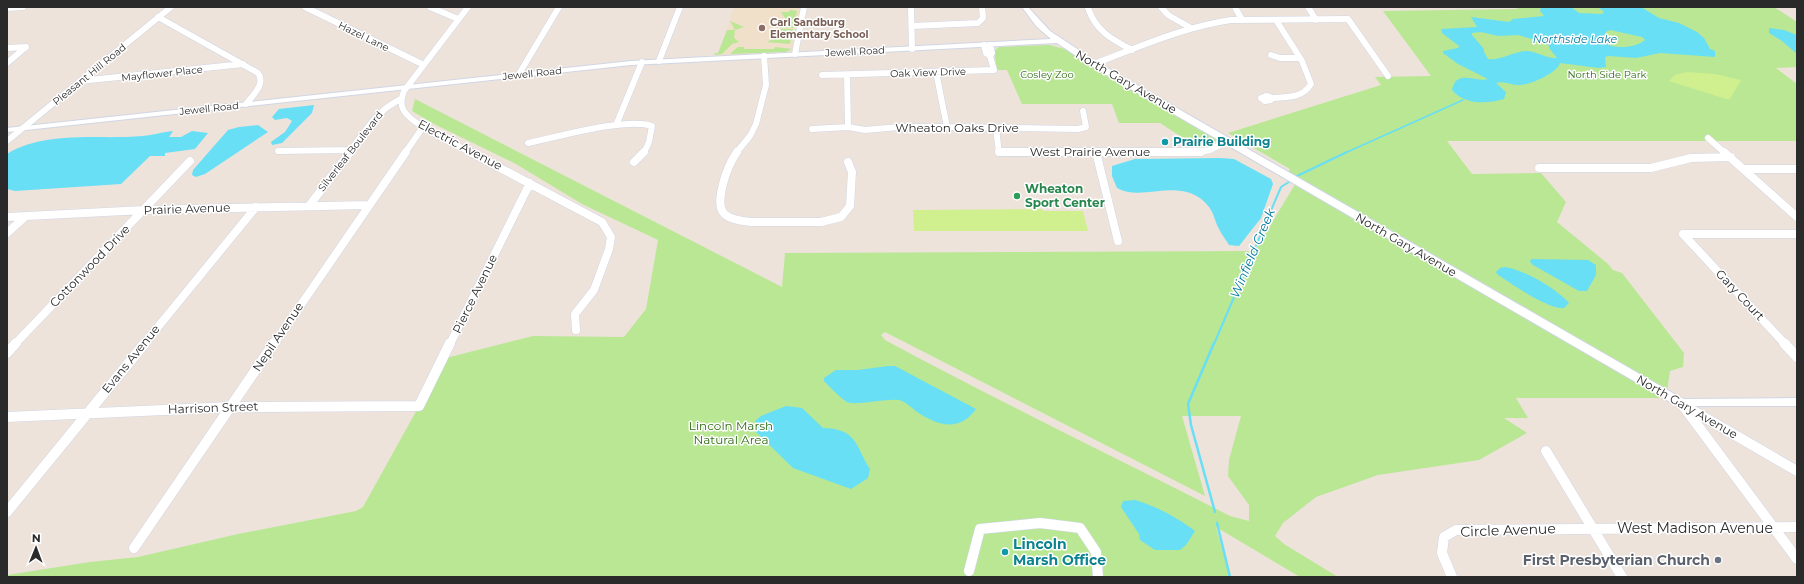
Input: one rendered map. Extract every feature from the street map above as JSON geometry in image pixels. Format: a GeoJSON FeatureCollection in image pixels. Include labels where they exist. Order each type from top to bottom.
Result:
{"type":"FeatureCollection","features":[{"type":"Feature","properties":{"kind":"street"},"geometry":{"type":"LineString","coordinates":[[7,8],[23,7]]}},
{"type":"Feature","properties":{"kind":"street","name":"Pleasant Hill Road"},"geometry":{"type":"LineString","coordinates":[[7,141],[171,7]]}},
{"type":"Feature","properties":{"kind":"street","name":"Hazel Lane"},"geometry":{"type":"LineString","coordinates":[[305,7],[424,65]]}},
{"type":"Feature","properties":{"kind":"street"},"geometry":{"type":"LineString","coordinates":[[430,7],[458,19]]}},
{"type":"Feature","properties":{"kind":"street"},"geometry":{"type":"LineString","coordinates":[[401,99],[407,87],[468,7]]}},
{"type":"Feature","properties":{"kind":"street"},"geometry":{"type":"LineString","coordinates":[[519,74],[559,7]]}},
{"type":"Feature","properties":{"kind":"street"},"geometry":{"type":"LineString","coordinates":[[659,61],[680,7]]}},
{"type":"Feature","properties":{"kind":"street"},"geometry":{"type":"LineString","coordinates":[[795,54],[804,7]]}},
{"type":"Feature","properties":{"kind":"street"},"geometry":{"type":"LineString","coordinates":[[911,7],[912,49]]}},
{"type":"Feature","properties":{"kind":"street"},"geometry":{"type":"LineString","coordinates":[[912,26],[978,23],[983,18],[982,7]]}},
{"type":"Feature","properties":{"kind":"street","name":"North Gary Avenue"},"geometry":{"type":"LineString","coordinates":[[1025,7],[1036,21],[1058,41],[1094,64],[1797,471]]}},
{"type":"Feature","properties":{"kind":"street"},"geometry":{"type":"LineString","coordinates":[[1161,7],[1168,15],[1191,28]]}},
{"type":"Feature","properties":{"kind":"street"},"geometry":{"type":"LineString","coordinates":[[1235,7],[1242,20]]}},
{"type":"Feature","properties":{"kind":"street"},"geometry":{"type":"LineString","coordinates":[[1308,7],[1316,20]]}},
{"type":"Feature","properties":{"kind":"street"},"geometry":{"type":"LineString","coordinates":[[1088,8],[1092,22],[1099,31],[1132,50]]}},
{"type":"Feature","properties":{"kind":"street"},"geometry":{"type":"LineString","coordinates":[[158,18],[258,73],[261,81],[259,89],[246,104]]}},
{"type":"Feature","properties":{"kind":"street"},"geometry":{"type":"LineString","coordinates":[[1094,64],[1191,28],[1214,22],[1242,20],[1348,19],[1388,76]]}},
{"type":"Feature","properties":{"kind":"street"},"geometry":{"type":"LineString","coordinates":[[1271,98],[1292,96],[1307,91],[1310,86],[1311,79],[1300,58],[1276,20]]}},
{"type":"Feature","properties":{"kind":"street","name":"Jewell Road"},"geometry":{"type":"LineString","coordinates":[[7,130],[642,62],[1058,41]]}},
{"type":"Feature","properties":{"kind":"street","name":"Oak View Drive"},"geometry":{"type":"LineString","coordinates":[[822,75],[994,70],[990,56],[986,53],[987,45]]}},
{"type":"Feature","properties":{"kind":"street"},"geometry":{"type":"LineString","coordinates":[[7,48],[26,48],[7,63]]}},
{"type":"Feature","properties":{"kind":"street"},"geometry":{"type":"LineString","coordinates":[[1271,55],[1280,58],[1300,58]]}},
{"type":"Feature","properties":{"kind":"street"},"geometry":{"type":"LineString","coordinates":[[764,56],[766,85],[756,124],[750,136],[734,156],[727,169],[719,201],[720,208],[725,215],[740,221],[751,222],[821,222],[841,217],[850,206],[852,172],[848,162]]}},
{"type":"Feature","properties":{"kind":"street"},"geometry":{"type":"LineString","coordinates":[[617,123],[642,62]]}},
{"type":"Feature","properties":{"kind":"street","name":"Mayflower Place"},"geometry":{"type":"LineString","coordinates":[[80,81],[244,64]]}},
{"type":"Feature","properties":{"kind":"street"},"geometry":{"type":"LineString","coordinates":[[936,72],[947,126]]}},
{"type":"Feature","properties":{"kind":"street"},"geometry":{"type":"LineString","coordinates":[[847,75],[848,127]]}},
{"type":"Feature","properties":{"kind":"street","name":"Electric Avenue"},"geometry":{"type":"LineString","coordinates":[[401,99],[403,111],[423,126],[602,222],[611,237],[610,249],[594,290],[574,314],[576,330]]}},
{"type":"Feature","properties":{"kind":"street","name":"Silverleaf Boulevard"},"geometry":{"type":"LineString","coordinates":[[309,206],[382,109],[401,99]]}},
{"type":"Feature","properties":{"kind":"street","name":"Wheaton Oaks Drive"},"geometry":{"type":"LineString","coordinates":[[812,130],[848,127],[859,130],[885,127],[947,126],[996,128],[1086,128],[1083,111]]}},
{"type":"Feature","properties":{"kind":"street"},"geometry":{"type":"LineString","coordinates":[[528,143],[617,123],[647,124],[652,126],[645,153],[641,158],[634,162]]}},
{"type":"Feature","properties":{"kind":"street","name":"Nepil Avenue"},"geometry":{"type":"LineString","coordinates":[[134,548],[423,126]]}},
{"type":"Feature","properties":{"kind":"street","name":"West Prairie Avenue"},"geometry":{"type":"LineString","coordinates":[[996,128],[999,153],[1201,152],[1210,150],[1228,141]]}},
{"type":"Feature","properties":{"kind":"street"},"geometry":{"type":"LineString","coordinates":[[1708,138],[1797,217]]}},
{"type":"Feature","properties":{"kind":"street"},"geometry":{"type":"LineString","coordinates":[[278,151],[350,150]]}},
{"type":"Feature","properties":{"kind":"street"},"geometry":{"type":"LineString","coordinates":[[1096,152],[1118,241]]}},
{"type":"Feature","properties":{"kind":"street"},"geometry":{"type":"LineString","coordinates":[[1539,168],[1651,168],[1664,166],[1691,158],[1731,158]]}},
{"type":"Feature","properties":{"kind":"street","name":"Cottonwood Drive"},"geometry":{"type":"LineString","coordinates":[[7,353],[190,161]]}},
{"type":"Feature","properties":{"kind":"street"},"geometry":{"type":"LineString","coordinates":[[1744,169],[1797,169]]}},
{"type":"Feature","properties":{"kind":"street","name":"Pierce Avenue"},"geometry":{"type":"LineString","coordinates":[[419,406],[530,183]]}},
{"type":"Feature","properties":{"kind":"street","name":"Prairie Avenue"},"geometry":{"type":"LineString","coordinates":[[7,216],[144,210],[368,205]]}},
{"type":"Feature","properties":{"kind":"street","name":"Evans Avenue"},"geometry":{"type":"LineString","coordinates":[[7,512],[256,207]]}},
{"type":"Feature","properties":{"kind":"street"},"geometry":{"type":"LineString","coordinates":[[7,234],[26,216]]}},
{"type":"Feature","properties":{"kind":"street","name":"Gary Court"},"geometry":{"type":"LineString","coordinates":[[1797,234],[1683,234],[1797,357]]}},
{"type":"Feature","properties":{"kind":"street"},"geometry":{"type":"LineString","coordinates":[[1680,403],[1797,402]]}},
{"type":"Feature","properties":{"kind":"street"},"geometry":{"type":"LineString","coordinates":[[1680,403],[1797,559]]}},
{"type":"Feature","properties":{"kind":"street","name":"Harrison Street"},"geometry":{"type":"LineString","coordinates":[[7,417],[231,407],[419,406]]}},
{"type":"Feature","properties":{"kind":"street"},"geometry":{"type":"LineString","coordinates":[[1546,451],[1622,577]]}},
{"type":"Feature","properties":{"kind":"street"},"geometry":{"type":"LineString","coordinates":[[969,571],[980,529],[1040,523],[1080,528],[1096,552],[1098,577]]}},
{"type":"Feature","properties":{"kind":"street","name":"West Madison Avenue"},"geometry":{"type":"LineString","coordinates":[[1593,528],[1797,527]]}},
{"type":"Feature","properties":{"kind":"street","name":"Circle Avenue"},"geometry":{"type":"LineString","coordinates":[[1452,577],[1445,562],[1442,549],[1444,537],[1456,530],[1593,528]]}},
{"type":"Feature","properties":{"kind":"shaded area","name":"Carl Sandburg Elementary School"},"geometry":{"type":"Polygon","coordinates":[[[734,7],[801,7],[791,53],[718,57],[734,7]]]}},
{"type":"Feature","properties":{"kind":"green space"},"geometry":{"type":"Polygon","coordinates":[[[1520,7],[1774,7],[1797,22],[1797,67],[1776,68],[1797,84],[1797,141],[1447,141],[1472,174],[1541,173],[1566,202],[1557,222],[1608,264],[1613,270],[1622,273],[1684,353],[1683,367],[1670,371],[1666,398],[1516,398],[1528,418],[1504,418],[1527,433],[1479,460],[1378,475],[1316,497],[1283,523],[1275,536],[1284,544],[1338,577],[1300,577],[1216,527],[1230,577],[7,577],[7,575],[90,562],[138,557],[238,534],[356,511],[363,507],[419,406],[442,359],[533,336],[624,337],[646,309],[658,240],[582,204],[516,164],[434,124],[412,111],[415,99],[782,287],[785,253],[1255,251],[1297,181],[1286,175],[1290,169],[1228,133],[1381,85],[1375,77],[1431,76],[1383,11],[1516,9],[1520,7]],[[885,332],[881,335],[885,340],[1056,429],[1230,516],[1249,521],[1249,505],[1228,476],[1229,460],[1241,416],[1182,416],[1205,496],[885,332]]]}},
{"type":"Feature","properties":{"kind":"green space"},"geometry":{"type":"Polygon","coordinates":[[[790,10],[797,11],[793,28],[779,28],[787,21],[781,12],[789,12],[790,10]]]}},
{"type":"Feature","properties":{"kind":"green space"},"geometry":{"type":"Polygon","coordinates":[[[730,21],[744,27],[735,30],[730,21]]]}},
{"type":"Feature","properties":{"kind":"green space"},"geometry":{"type":"Polygon","coordinates":[[[778,29],[793,29],[790,44],[767,42],[775,38],[778,29]]]}},
{"type":"Feature","properties":{"kind":"green space"},"geometry":{"type":"Polygon","coordinates":[[[727,30],[735,30],[734,38],[739,42],[732,44],[722,54],[715,55],[714,53],[718,53],[727,30]]]}},
{"type":"Feature","properties":{"kind":"green space","name":"Cosley Zoo"},"geometry":{"type":"Polygon","coordinates":[[[1049,45],[1065,49],[1218,140],[1199,148],[1160,123],[1119,123],[1112,104],[1022,104],[1007,70],[997,70],[994,51],[999,47],[1049,45]]]}},
{"type":"Feature","properties":{"kind":"green space"},"geometry":{"type":"Polygon","coordinates":[[[738,47],[744,47],[744,49],[774,49],[775,47],[792,49],[785,52],[730,54],[738,47]]]}},
{"type":"Feature","properties":{"kind":"green space"},"geometry":{"type":"Polygon","coordinates":[[[1687,72],[1715,74],[1741,80],[1730,99],[1726,99],[1669,81],[1675,75],[1687,72]]]}},
{"type":"Feature","properties":{"kind":"green space"},"geometry":{"type":"Polygon","coordinates":[[[1042,209],[1043,211],[1083,211],[1088,231],[914,231],[913,210],[1042,209]]]}},
{"type":"Feature","properties":{"kind":"water","name":"Northside Lake"},"geometry":{"type":"Polygon","coordinates":[[[1541,7],[1571,7],[1579,13],[1602,14],[1604,12],[1598,7],[1641,7],[1659,18],[1679,23],[1697,32],[1704,38],[1710,49],[1715,51],[1715,57],[1660,53],[1636,58],[1608,56],[1605,57],[1606,67],[1599,68],[1560,63],[1554,71],[1531,83],[1518,85],[1502,82],[1496,83],[1506,92],[1504,99],[1490,102],[1469,101],[1457,95],[1452,90],[1454,83],[1462,78],[1488,79],[1458,64],[1443,53],[1443,51],[1458,48],[1459,46],[1442,33],[1441,29],[1477,27],[1471,17],[1509,22],[1513,19],[1544,16],[1540,11],[1541,7]],[[1610,30],[1606,32],[1602,39],[1605,43],[1616,47],[1636,45],[1645,40],[1642,37],[1610,30]],[[1481,32],[1472,33],[1472,35],[1484,49],[1488,59],[1497,59],[1526,51],[1557,58],[1546,43],[1518,35],[1498,36],[1481,32]]]}},
{"type":"Feature","properties":{"kind":"water"},"geometry":{"type":"Polygon","coordinates":[[[1769,28],[1784,30],[1797,35],[1797,54],[1782,41],[1769,33],[1769,28]]]}},
{"type":"Feature","properties":{"kind":"water"},"geometry":{"type":"Polygon","coordinates":[[[314,105],[312,113],[282,143],[272,145],[271,142],[285,132],[292,121],[287,118],[275,120],[272,117],[279,109],[314,105]]]}},
{"type":"Feature","properties":{"kind":"water"},"geometry":{"type":"Polygon","coordinates":[[[258,125],[268,132],[205,174],[196,177],[192,175],[193,170],[228,130],[258,125]]]}},
{"type":"Feature","properties":{"kind":"water"},"geometry":{"type":"Polygon","coordinates":[[[173,131],[169,137],[181,137],[192,131],[208,133],[195,149],[165,153],[165,156],[150,156],[121,184],[15,191],[7,189],[7,154],[22,146],[56,139],[143,136],[173,131]]]}},
{"type":"Feature","properties":{"kind":"water"},"geometry":{"type":"Polygon","coordinates":[[[1135,159],[1234,159],[1271,179],[1273,184],[1261,218],[1239,246],[1229,245],[1216,223],[1211,209],[1199,197],[1187,192],[1175,190],[1139,193],[1127,192],[1117,188],[1112,176],[1112,166],[1135,159]]]}},
{"type":"Feature","properties":{"kind":"water"},"geometry":{"type":"Polygon","coordinates":[[[1531,259],[1588,260],[1596,265],[1596,275],[1587,291],[1579,291],[1533,265],[1530,262],[1531,259]]]}},
{"type":"Feature","properties":{"kind":"water"},"geometry":{"type":"Polygon","coordinates":[[[1505,267],[1539,280],[1556,291],[1569,303],[1564,308],[1557,307],[1549,305],[1530,295],[1497,274],[1496,272],[1500,268],[1505,267]]]}},
{"type":"Feature","properties":{"kind":"water"},"geometry":{"type":"Polygon","coordinates":[[[895,366],[976,409],[970,416],[956,424],[941,423],[925,417],[906,403],[899,400],[857,403],[847,402],[824,381],[824,378],[836,370],[858,370],[895,366]]]}},
{"type":"Feature","properties":{"kind":"water"},"geometry":{"type":"Polygon","coordinates":[[[786,406],[802,408],[823,428],[834,429],[849,435],[858,446],[870,469],[868,478],[851,489],[793,468],[756,432],[755,421],[761,416],[786,406]]]}},
{"type":"Feature","properties":{"kind":"water"},"geometry":{"type":"Polygon","coordinates":[[[1135,500],[1166,513],[1195,531],[1186,545],[1180,550],[1155,550],[1140,540],[1139,534],[1121,507],[1123,501],[1135,500]]]}},
{"type":"Feature","properties":{"kind":"waterway","name":"Winfield Creek"},"geometry":{"type":"LineString","coordinates":[[1345,153],[1463,100]]}},
{"type":"Feature","properties":{"kind":"waterway","name":"Winfield Creek"},"geometry":{"type":"LineString","coordinates":[[1295,177],[1347,152]]}},
{"type":"Feature","properties":{"kind":"waterway","name":"Winfield Creek"},"geometry":{"type":"LineString","coordinates":[[1214,344],[1281,187],[1292,180]]}},
{"type":"Feature","properties":{"kind":"waterway","name":"Winfield Creek"},"geometry":{"type":"LineString","coordinates":[[1214,343],[1188,404],[1191,425],[1215,512]]}},
{"type":"Feature","properties":{"kind":"waterway","name":"Winfield Creek"},"geometry":{"type":"LineString","coordinates":[[1217,523],[1230,577]]}},
{"type":"Feature","properties":{"kind":"place","name":"Carl Sandburg Elementary School"},"geometry":{"type":"Point","coordinates":[762,28]}},
{"type":"Feature","properties":{"kind":"place","name":"Prairie Building"},"geometry":{"type":"Point","coordinates":[1165,142]}},
{"type":"Feature","properties":{"kind":"place","name":"Wheaton Sport Center"},"geometry":{"type":"Point","coordinates":[1017,196]}},
{"type":"Feature","properties":{"kind":"place","name":"Lincoln Marsh Office"},"geometry":{"type":"Point","coordinates":[1005,552]}},
{"type":"Feature","properties":{"kind":"place","name":"First Presbyterian Church"},"geometry":{"type":"Point","coordinates":[1718,560]}},
{"type":"Feature","properties":{"kind":"park label","name":"North Side Park"},"geometry":{"type":"Point","coordinates":[1607,74]}},
{"type":"Feature","properties":{"kind":"park label","name":"Lincoln Marsh Natural Area"},"geometry":{"type":"Point","coordinates":[731,433]}}]}
